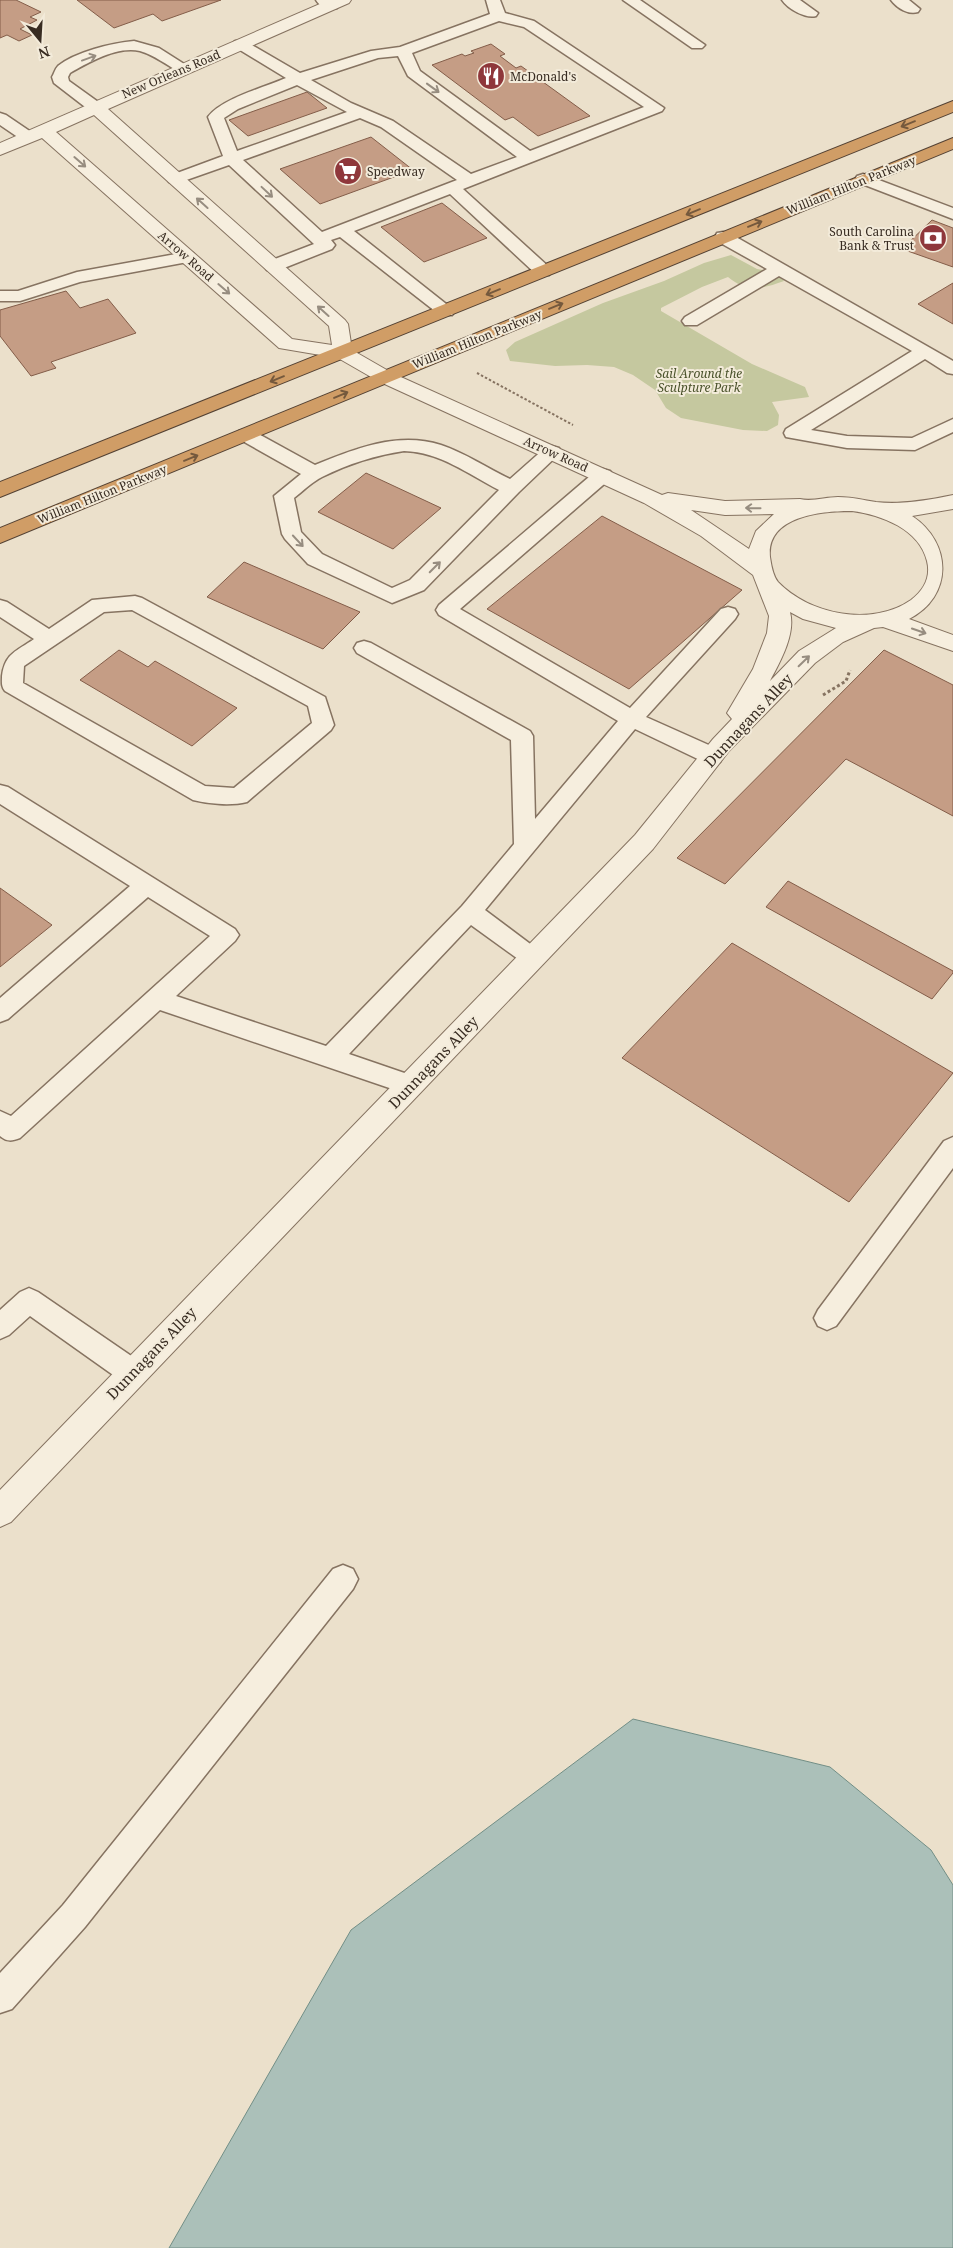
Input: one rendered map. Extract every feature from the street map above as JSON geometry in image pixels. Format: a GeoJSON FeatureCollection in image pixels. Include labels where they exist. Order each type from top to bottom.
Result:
{"type":"FeatureCollection","features":[{"type":"Feature","properties":{"kind":"highway"},"geometry":{"type":"LineString","coordinates":[[0,490],[953,106]]}},
{"type":"Feature","properties":{"kind":"highway","name":"William Hilton Parkway"},"geometry":{"type":"LineString","coordinates":[[0,536],[953,143]]}},
{"type":"Feature","properties":{"kind":"street","name":"New Orleans Road"},"geometry":{"type":"LineString","coordinates":[[0,150],[333,2]]}},
{"type":"Feature","properties":{"kind":"street"},"geometry":{"type":"LineString","coordinates":[[95,107],[338,324],[343,353]]}},
{"type":"Feature","properties":{"kind":"street","name":"Arrow Road"},"geometry":{"type":"LineString","coordinates":[[35,134],[188,257],[286,344],[343,353],[385,377],[652,498],[687,516],[731,544],[766,578]]}},
{"type":"Feature","properties":{"kind":"street"},"geometry":{"type":"LineString","coordinates":[[652,498],[725,508],[846,504],[872,508],[919,509],[953,502]]}},
{"type":"Feature","properties":{"kind":"street"},"geometry":{"type":"LineString","coordinates":[[717,751],[770,658],[781,620],[759,552],[764,536],[777,522],[790,514],[820,505]]}},
{"type":"Feature","properties":{"kind":"street"},"geometry":{"type":"LineString","coordinates":[[872,508],[898,516],[919,530],[934,548],[940,569],[953,595]]}},
{"type":"Feature","properties":{"kind":"street"},"geometry":{"type":"LineString","coordinates":[[766,578],[789,602],[813,614],[841,621],[877,620],[906,612],[924,602],[935,588],[940,569],[953,546]]}},
{"type":"Feature","properties":{"kind":"street"},"geometry":{"type":"LineString","coordinates":[[877,620],[953,643]]}},
{"type":"Feature","properties":{"kind":"street","name":"Dunnagans Alley"},"geometry":{"type":"LineString","coordinates":[[0,1512],[644,842],[717,751],[807,657],[835,637],[877,620]]}},
{"type":"Feature","properties":{"kind":"lane"},"geometry":{"type":"LineString","coordinates":[[630,0],[696,46]]}},
{"type":"Feature","properties":{"kind":"lane"},"geometry":{"type":"LineString","coordinates":[[789,0],[811,13]]}},
{"type":"Feature","properties":{"kind":"lane"},"geometry":{"type":"LineString","coordinates":[[898,0],[913,9]]}},
{"type":"Feature","properties":{"kind":"lane"},"geometry":{"type":"LineString","coordinates":[[273,266],[326,246],[232,159],[216,117],[232,106],[298,79],[376,54],[403,51],[496,8],[529,24],[656,108],[319,239]]}},
{"type":"Feature","properties":{"kind":"lane"},"geometry":{"type":"LineString","coordinates":[[240,44],[345,106],[387,124],[470,181]]}},
{"type":"Feature","properties":{"kind":"lane"},"geometry":{"type":"LineString","coordinates":[[95,107],[62,83],[60,77],[62,70],[75,63],[119,47],[133,46],[144,47],[184,69]]}},
{"type":"Feature","properties":{"kind":"lane"},"geometry":{"type":"LineString","coordinates":[[403,51],[413,73],[530,158]]}},
{"type":"Feature","properties":{"kind":"lane"},"geometry":{"type":"LineString","coordinates":[[176,179],[360,112]]}},
{"type":"Feature","properties":{"kind":"lane"},"geometry":{"type":"LineString","coordinates":[[0,118],[35,134]]}},
{"type":"Feature","properties":{"kind":"lane"},"geometry":{"type":"LineString","coordinates":[[863,180],[953,214]]}},
{"type":"Feature","properties":{"kind":"lane"},"geometry":{"type":"LineString","coordinates":[[452,188],[543,272]]}},
{"type":"Feature","properties":{"kind":"lane"},"geometry":{"type":"LineString","coordinates":[[342,230],[446,311]]}},
{"type":"Feature","properties":{"kind":"lane"},"geometry":{"type":"LineString","coordinates":[[723,238],[953,368]]}},
{"type":"Feature","properties":{"kind":"lane"},"geometry":{"type":"LineString","coordinates":[[0,296],[20,296],[77,277],[188,257]]}},
{"type":"Feature","properties":{"kind":"lane"},"geometry":{"type":"LineString","coordinates":[[692,321],[779,269]]}},
{"type":"Feature","properties":{"kind":"lane"},"geometry":{"type":"LineString","coordinates":[[925,351],[793,433],[847,442],[915,444],[953,425]]}},
{"type":"Feature","properties":{"kind":"lane"},"geometry":{"type":"LineString","coordinates":[[246,435],[314,473]]}},
{"type":"Feature","properties":{"kind":"lane"},"geometry":{"type":"LineString","coordinates":[[512,488],[432,448],[404,444],[348,459],[314,473],[284,496],[292,534],[315,559],[392,596],[417,585],[512,488],[552,452]]}},
{"type":"Feature","properties":{"kind":"lane"},"geometry":{"type":"LineString","coordinates":[[603,475],[446,610],[632,719],[717,751]]}},
{"type":"Feature","properties":{"kind":"lane"},"geometry":{"type":"LineString","coordinates":[[135,603],[318,702],[323,725],[239,796],[201,794],[12,686],[14,663],[49,639],[99,605],[135,603]]}},
{"type":"Feature","properties":{"kind":"lane"},"geometry":{"type":"LineString","coordinates":[[0,607],[49,639]]}},
{"type":"Feature","properties":{"kind":"lane"},"geometry":{"type":"LineString","coordinates":[[331,1057],[470,912],[632,719],[728,614]]}},
{"type":"Feature","properties":{"kind":"lane"},"geometry":{"type":"LineString","coordinates":[[364,648],[522,736],[525,847]]}},
{"type":"Feature","properties":{"kind":"lane"},"geometry":{"type":"LineString","coordinates":[[0,793],[227,935],[11,1131],[0,1121]]}},
{"type":"Feature","properties":{"kind":"lane"},"geometry":{"type":"LineString","coordinates":[[0,1012],[146,885]]}},
{"type":"Feature","properties":{"kind":"lane"},"geometry":{"type":"LineString","coordinates":[[470,912],[533,958]]}},
{"type":"Feature","properties":{"kind":"lane"},"geometry":{"type":"LineString","coordinates":[[157,999],[410,1085]]}},
{"type":"Feature","properties":{"kind":"lane"},"geometry":{"type":"LineString","coordinates":[[827,1318],[953,1148]]}},
{"type":"Feature","properties":{"kind":"lane"},"geometry":{"type":"LineString","coordinates":[[0,1327],[29,1300],[133,1372]]}},
{"type":"Feature","properties":{"kind":"lane"},"geometry":{"type":"LineString","coordinates":[[0,1997],[74,1916],[343,1579]]}},
{"type":"Feature","properties":{"kind":"path"},"geometry":{"type":"LineString","coordinates":[[442,354],[578,427]]}},
{"type":"Feature","properties":{"kind":"path"},"geometry":{"type":"LineString","coordinates":[[774,692],[800,702],[818,698],[846,681],[852,665]]}},
{"type":"Feature","properties":{"kind":"green space","name":"Sail Around the Sculpture Park"},"geometry":{"type":"Polygon","coordinates":[[[731,255],[757,269],[778,273],[784,281],[755,288],[742,286],[728,277],[702,287],[661,308],[661,311],[752,364],[805,387],[809,397],[772,402],[779,415],[778,425],[767,431],[743,430],[681,418],[666,408],[655,390],[633,375],[614,367],[587,365],[555,366],[510,361],[506,350],[515,342],[603,303],[664,281],[704,263],[731,255]]]}},
{"type":"Feature","properties":{"kind":"water"},"geometry":{"type":"Polygon","coordinates":[[[633,1719],[830,1767],[931,1850],[953,1885],[953,2248],[169,2248],[351,1930],[633,1719]]]}},
{"type":"Feature","properties":{"kind":"building"},"geometry":{"type":"Polygon","coordinates":[[[0,0],[16,0],[41,12],[30,17],[37,20],[20,29],[32,35],[19,41],[7,35],[0,38],[0,0]]]}},
{"type":"Feature","properties":{"kind":"building"},"geometry":{"type":"Polygon","coordinates":[[[77,0],[221,0],[162,21],[153,14],[114,28],[77,0]]]}},
{"type":"Feature","properties":{"kind":"building"},"geometry":{"type":"Polygon","coordinates":[[[491,44],[505,54],[500,56],[516,68],[521,66],[590,116],[538,136],[513,117],[505,120],[432,65],[462,54],[465,56],[474,53],[471,51],[491,44]]]}},
{"type":"Feature","properties":{"kind":"building"},"geometry":{"type":"Polygon","coordinates":[[[307,92],[327,108],[248,136],[229,120],[307,92]]]}},
{"type":"Feature","properties":{"kind":"building"},"geometry":{"type":"Polygon","coordinates":[[[371,137],[413,170],[320,204],[280,169],[371,137]]]}},
{"type":"Feature","properties":{"kind":"building"},"geometry":{"type":"Polygon","coordinates":[[[442,203],[487,238],[424,262],[381,227],[442,203]]]}},
{"type":"Feature","properties":{"kind":"building","name":"South Carolina Bank & Trust"},"geometry":{"type":"Polygon","coordinates":[[[932,220],[953,228],[953,267],[902,249],[932,220]]]}},
{"type":"Feature","properties":{"kind":"building"},"geometry":{"type":"Polygon","coordinates":[[[953,283],[953,324],[918,304],[953,283]]]}},
{"type":"Feature","properties":{"kind":"building"},"geometry":{"type":"Polygon","coordinates":[[[66,291],[80,308],[108,299],[136,333],[51,362],[56,368],[31,376],[0,336],[0,310],[66,291]]]}},
{"type":"Feature","properties":{"kind":"building"},"geometry":{"type":"Polygon","coordinates":[[[366,473],[441,508],[393,549],[318,512],[366,473]]]}},
{"type":"Feature","properties":{"kind":"building"},"geometry":{"type":"Polygon","coordinates":[[[602,516],[742,590],[629,689],[487,609],[602,516]]]}},
{"type":"Feature","properties":{"kind":"building"},"geometry":{"type":"Polygon","coordinates":[[[244,562],[360,612],[323,649],[207,597],[244,562]]]}},
{"type":"Feature","properties":{"kind":"building"},"geometry":{"type":"Polygon","coordinates":[[[119,650],[148,667],[155,661],[237,708],[192,746],[80,680],[119,650]]]}},
{"type":"Feature","properties":{"kind":"building"},"geometry":{"type":"Polygon","coordinates":[[[884,650],[953,685],[953,816],[846,759],[725,884],[677,858],[884,650]]]}},
{"type":"Feature","properties":{"kind":"building"},"geometry":{"type":"Polygon","coordinates":[[[788,881],[953,971],[953,973],[932,999],[766,907],[788,881]]]}},
{"type":"Feature","properties":{"kind":"building"},"geometry":{"type":"Polygon","coordinates":[[[0,888],[52,925],[0,967],[0,888]]]}},
{"type":"Feature","properties":{"kind":"building"},"geometry":{"type":"Polygon","coordinates":[[[732,943],[953,1073],[849,1202],[622,1058],[732,943]]]}},
{"type":"Feature","properties":{"kind":"place","name":"McDonald's"},"geometry":{"type":"Point","coordinates":[491,76]}},
{"type":"Feature","properties":{"kind":"place","name":"Speedway"},"geometry":{"type":"Point","coordinates":[348,171]}},
{"type":"Feature","properties":{"kind":"place","name":"South Carolina Bank & Trust"},"geometry":{"type":"Point","coordinates":[933,238]}}]}
